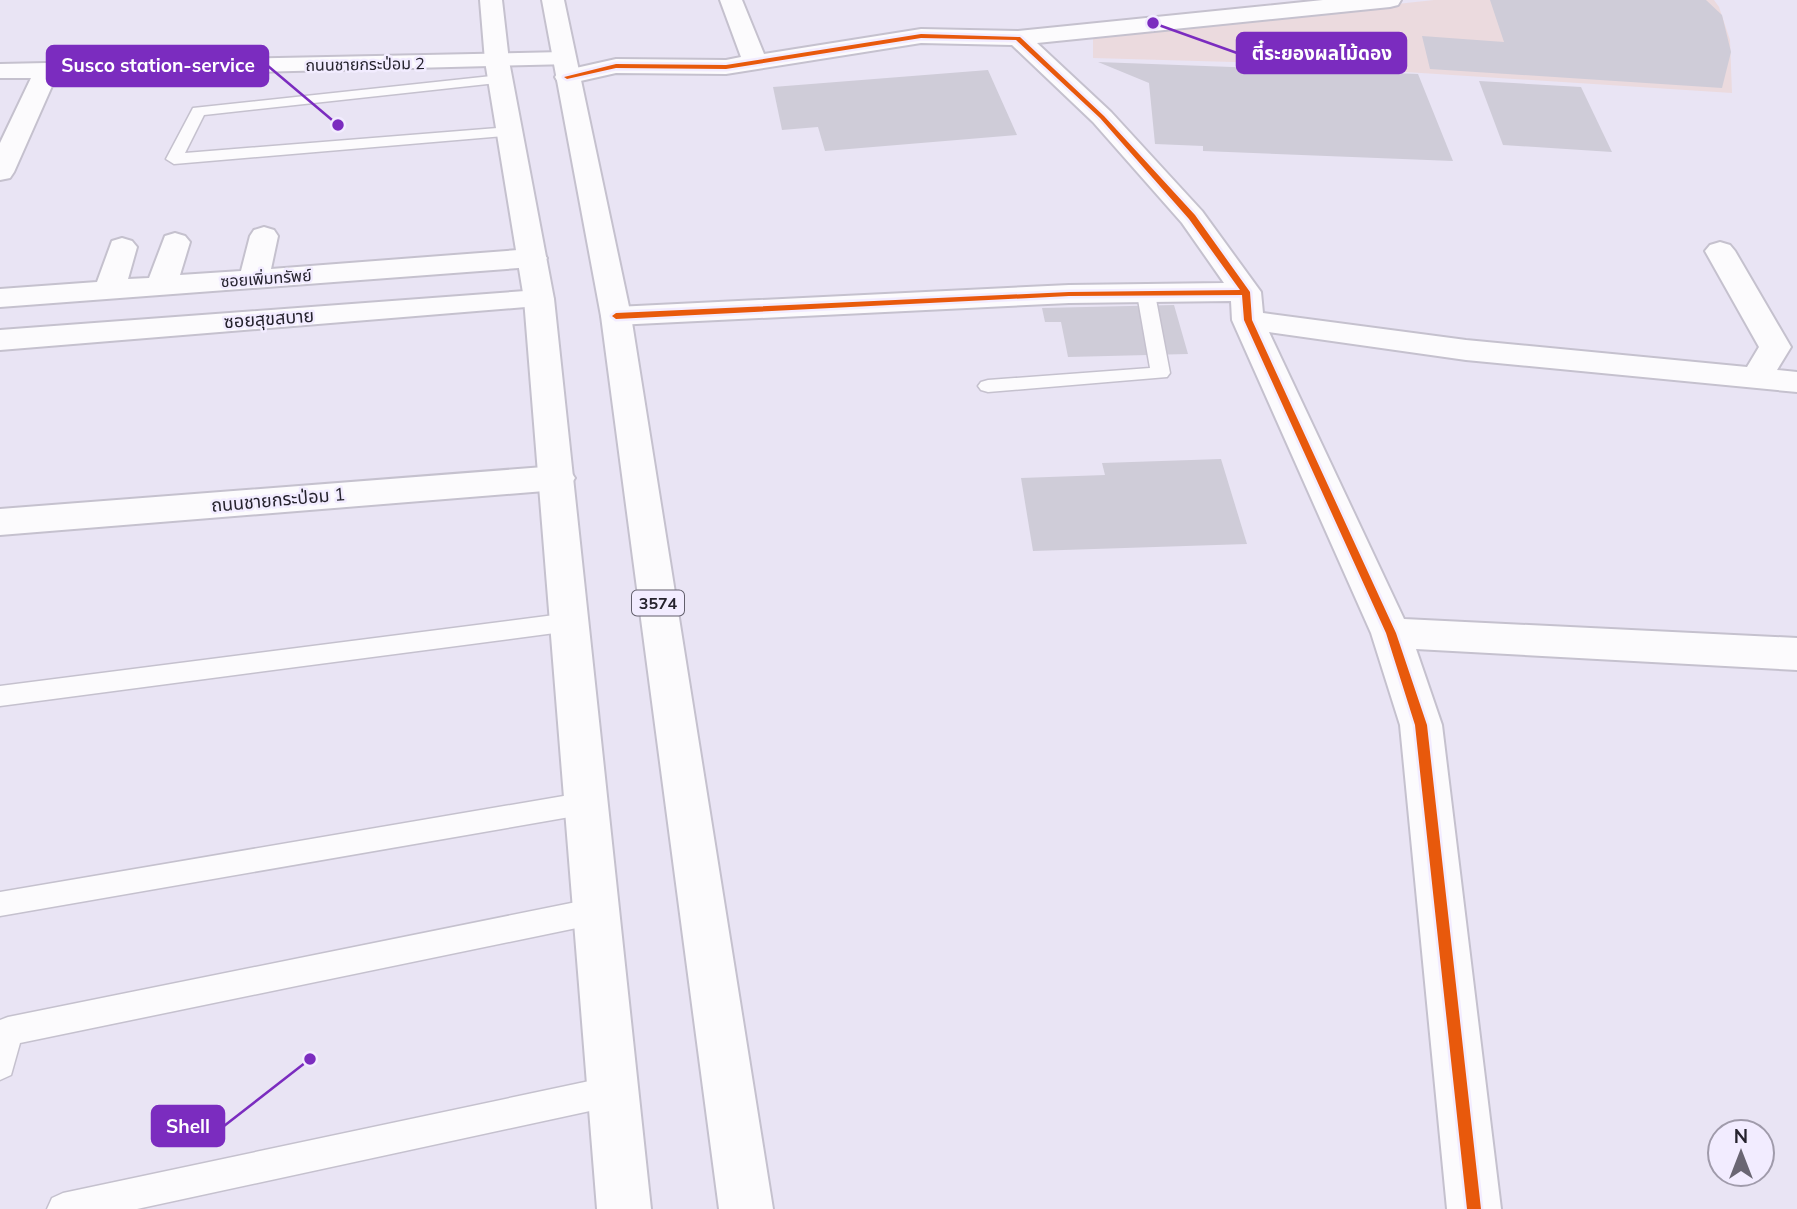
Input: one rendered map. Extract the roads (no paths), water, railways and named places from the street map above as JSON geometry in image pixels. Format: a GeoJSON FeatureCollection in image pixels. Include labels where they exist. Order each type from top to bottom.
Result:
{"type":"FeatureCollection","features":[{"type":"Feature","properties":{"kind":"street"},"geometry":{"type":"LineString","coordinates":[[491,0],[499,70],[538,299],[624,1209]]}},
{"type":"Feature","properties":{"kind":"street","name":"3574"},"geometry":{"type":"LineString","coordinates":[[553,0],[616,316],[746,1209]]}},
{"type":"Feature","properties":{"kind":"street"},"geometry":{"type":"LineString","coordinates":[[731,0],[755,63]]}},
{"type":"Feature","properties":{"kind":"street","name":"ถนนชายกระป่อม 2"},"geometry":{"type":"LineString","coordinates":[[0,71],[726,67],[922,36],[1018,38],[1390,0]]}},
{"type":"Feature","properties":{"kind":"street"},"geometry":{"type":"LineString","coordinates":[[1018,38],[1102,117],[1192,217],[1247,306],[1391,633],[1420,725],[1474,1209]]}},
{"type":"Feature","properties":{"kind":"street"},"geometry":{"type":"LineString","coordinates":[[0,172],[47,70]]}},
{"type":"Feature","properties":{"kind":"street"},"geometry":{"type":"LineString","coordinates":[[254,279],[264,236]]}},
{"type":"Feature","properties":{"kind":"street"},"geometry":{"type":"LineString","coordinates":[[162,286],[175,242]]}},
{"type":"Feature","properties":{"kind":"street"},"geometry":{"type":"LineString","coordinates":[[110,290],[122,247]]}},
{"type":"Feature","properties":{"kind":"street"},"geometry":{"type":"LineString","coordinates":[[1720,251],[1775,347],[1755,378]]}},
{"type":"Feature","properties":{"kind":"street","name":"ซอยเพิ่มทรัพย์"},"geometry":{"type":"LineString","coordinates":[[0,298],[532,258]]}},
{"type":"Feature","properties":{"kind":"street"},"geometry":{"type":"LineString","coordinates":[[616,316],[1069,294],[1146,293],[1247,306],[1466,350],[1797,382]]}},
{"type":"Feature","properties":{"kind":"street","name":"ซอยสุขสบาย"},"geometry":{"type":"LineString","coordinates":[[0,340],[538,299]]}},
{"type":"Feature","properties":{"kind":"street","name":"ถนนชายกระป่อม 1"},"geometry":{"type":"LineString","coordinates":[[0,522],[557,478]]}},
{"type":"Feature","properties":{"kind":"street"},"geometry":{"type":"LineString","coordinates":[[1391,633],[1797,653]]}},
{"type":"Feature","properties":{"kind":"lane"},"geometry":{"type":"LineString","coordinates":[[499,70],[198,111],[174,159],[510,132]]}},
{"type":"Feature","properties":{"kind":"lane"},"geometry":{"type":"LineString","coordinates":[[988,386],[1160,373],[1146,293]]}},
{"type":"Feature","properties":{"kind":"lane"},"geometry":{"type":"LineString","coordinates":[[0,696],[570,622]]}},
{"type":"Feature","properties":{"kind":"lane"},"geometry":{"type":"LineString","coordinates":[[0,904],[587,803]]}},
{"type":"Feature","properties":{"kind":"lane"},"geometry":{"type":"LineString","coordinates":[[0,1065],[8,1031],[596,911]]}},
{"type":"Feature","properties":{"kind":"lane"},"geometry":{"type":"LineString","coordinates":[[63,1209],[613,1091]]}},
{"type":"Feature","properties":{"kind":"place","name":"ตี๋ระยองผลไม้ดอง"},"geometry":{"type":"Point","coordinates":[1153,23]}},
{"type":"Feature","properties":{"kind":"place","name":"Susco station-service"},"geometry":{"type":"Point","coordinates":[338,125]}},
{"type":"Feature","properties":{"kind":"place","name":"Shell"},"geometry":{"type":"Point","coordinates":[310,1059]}}]}
